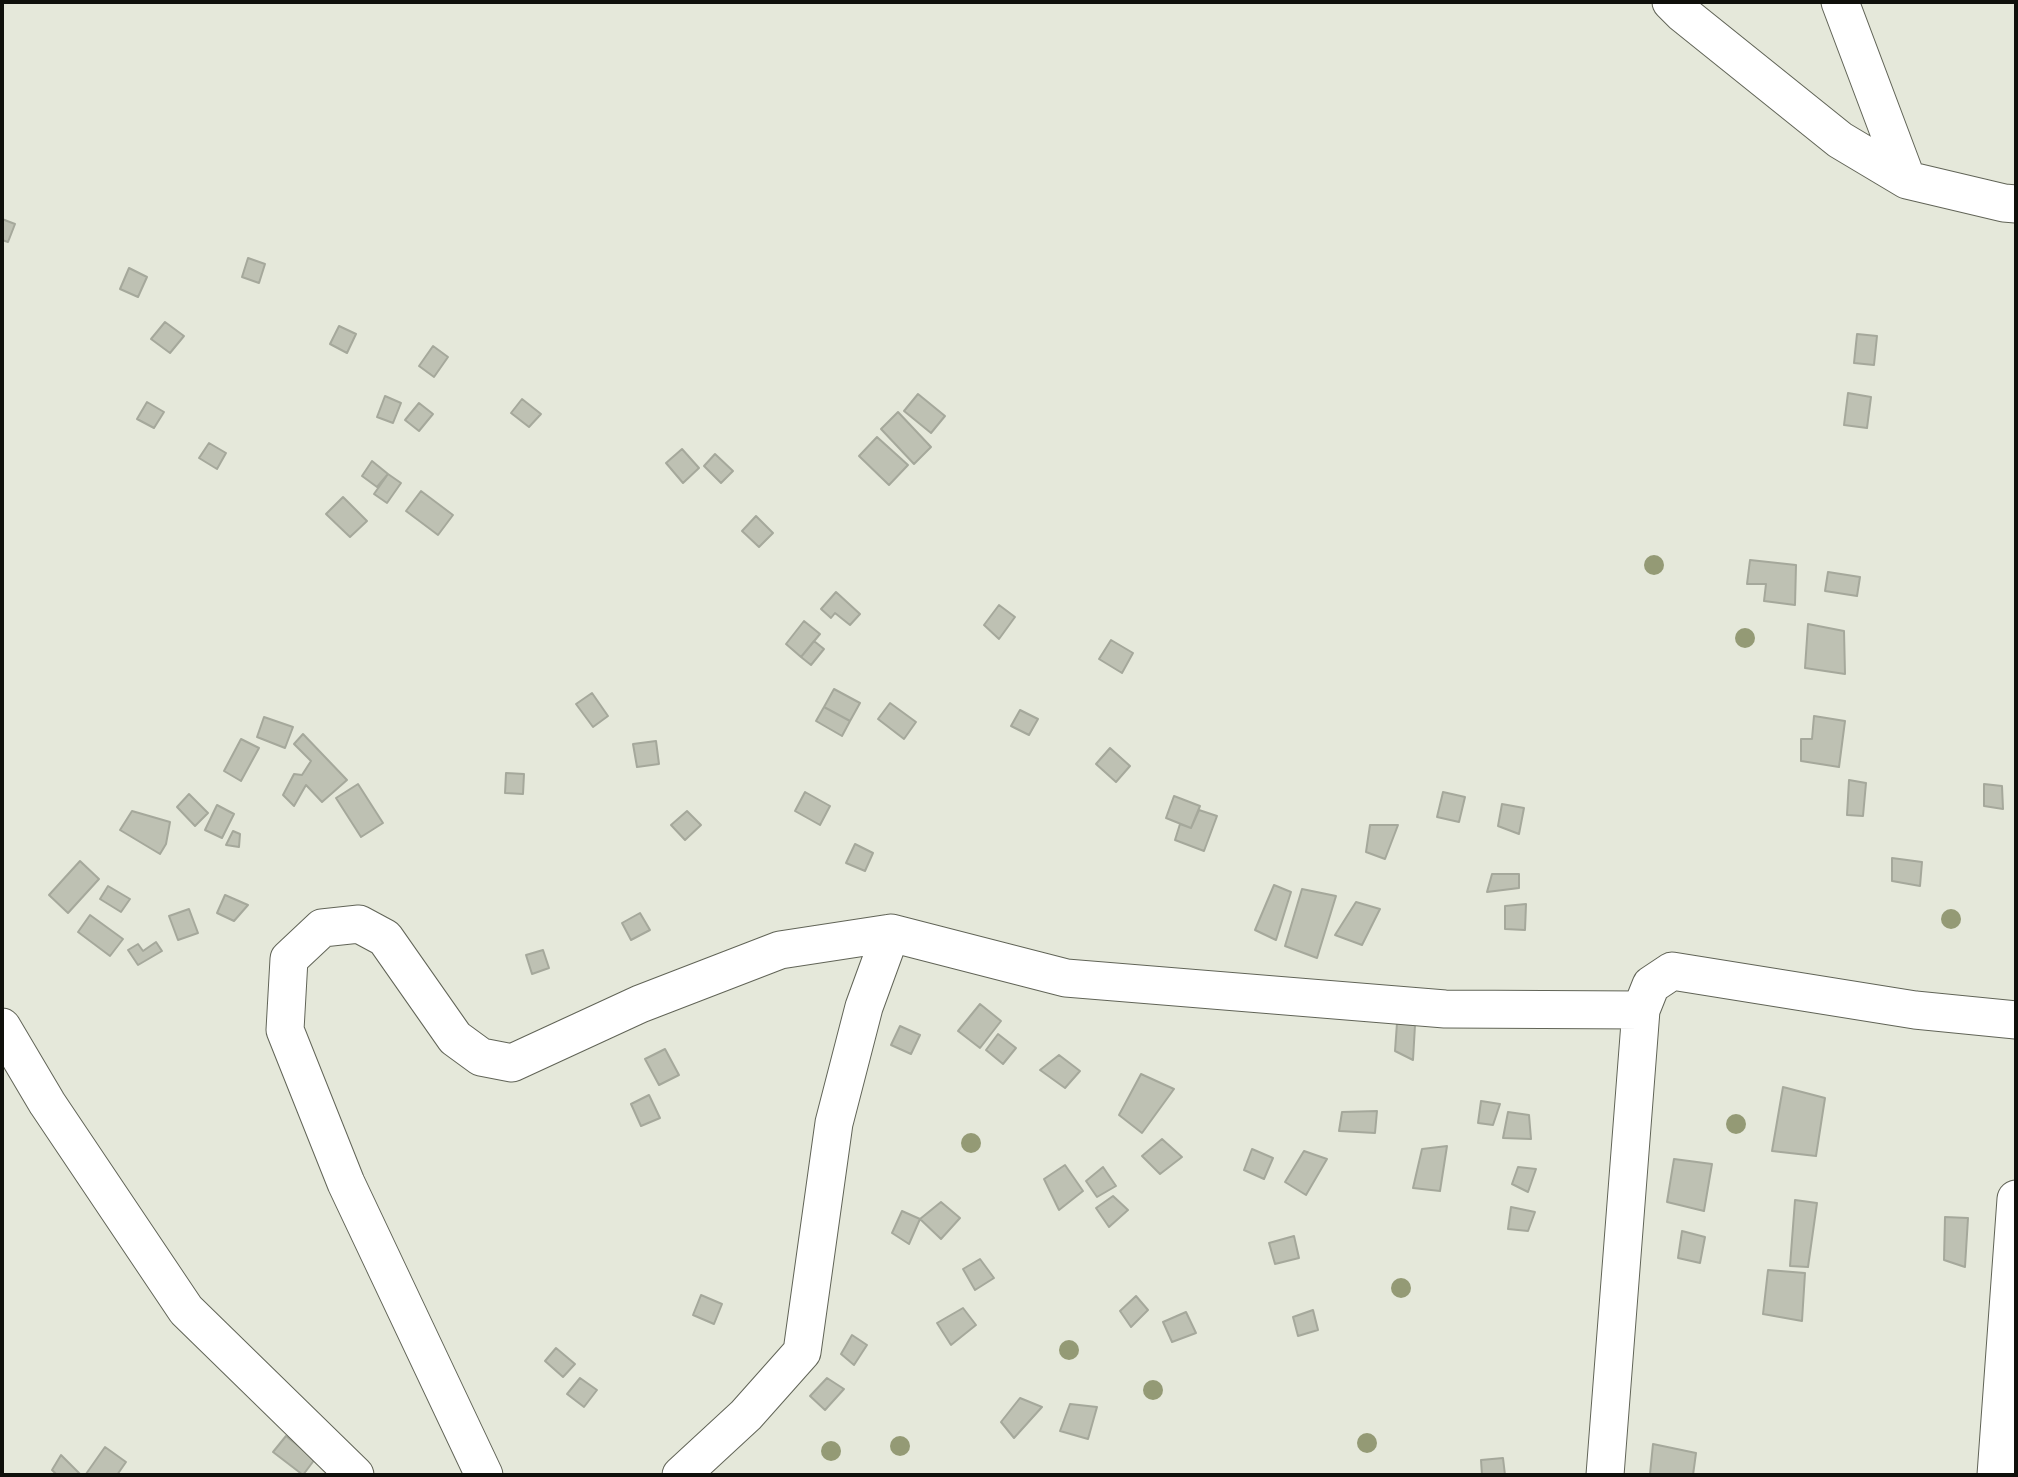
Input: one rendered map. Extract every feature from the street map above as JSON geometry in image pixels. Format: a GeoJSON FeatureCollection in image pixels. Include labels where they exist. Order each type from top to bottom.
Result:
{"type":"FeatureCollection","features":[{"type":"Feature","properties":{"kind":"street"},"geometry":{"type":"LineString","coordinates":[[1671,2],[1840,140],[1907,180],[2016,204]]}},
{"type":"Feature","properties":{"kind":"street"},"geometry":{"type":"LineString","coordinates":[[1840,2],[1907,180]]}},
{"type":"Feature","properties":{"kind":"street"},"geometry":{"type":"LineString","coordinates":[[484,1475],[346,1183],[285,1030],[289,959],[322,928],[359,924],[384,938],[455,1038],[481,1057],[512,1063],[640,1004],[780,950],[891,933],[1066,978],[1446,1009],[1641,1010]]}},
{"type":"Feature","properties":{"kind":"street"},"geometry":{"type":"LineString","coordinates":[[681,1475],[746,1415],[802,1352],[834,1124],[864,1007],[891,933]]}},
{"type":"Feature","properties":{"kind":"street"},"geometry":{"type":"LineString","coordinates":[[1605,1475],[1641,1010],[1651,985],[1672,971],[1915,1010],[2016,1020]]}},
{"type":"Feature","properties":{"kind":"street"},"geometry":{"type":"LineString","coordinates":[[2,1027],[47,1103],[186,1310],[355,1475]]}},
{"type":"Feature","properties":{"kind":"street"},"geometry":{"type":"LineString","coordinates":[[1996,1475],[2016,1199]]}},
{"type":"Feature","properties":{"kind":"building"},"geometry":{"type":"Polygon","coordinates":[[[2,219],[15,224],[8,242],[2,240],[2,219]]]}},
{"type":"Feature","properties":{"kind":"building"},"geometry":{"type":"Polygon","coordinates":[[[248,258],[265,264],[259,283],[242,277],[248,258]]]}},
{"type":"Feature","properties":{"kind":"building"},"geometry":{"type":"Polygon","coordinates":[[[129,268],[147,277],[138,297],[120,289],[129,268]]]}},
{"type":"Feature","properties":{"kind":"building"},"geometry":{"type":"Polygon","coordinates":[[[165,322],[184,336],[170,353],[151,339],[165,322]]]}},
{"type":"Feature","properties":{"kind":"building"},"geometry":{"type":"Polygon","coordinates":[[[339,326],[356,334],[347,353],[330,344],[339,326]]]}},
{"type":"Feature","properties":{"kind":"building"},"geometry":{"type":"Polygon","coordinates":[[[1857,334],[1877,336],[1874,365],[1854,363],[1857,334]]]}},
{"type":"Feature","properties":{"kind":"building"},"geometry":{"type":"Polygon","coordinates":[[[433,346],[448,357],[434,377],[419,366],[433,346]]]}},
{"type":"Feature","properties":{"kind":"building"},"geometry":{"type":"Polygon","coordinates":[[[1848,393],[1871,397],[1867,428],[1844,425],[1848,393]]]}},
{"type":"Feature","properties":{"kind":"building"},"geometry":{"type":"Polygon","coordinates":[[[918,394],[945,416],[931,433],[904,411],[918,394]]]}},
{"type":"Feature","properties":{"kind":"building"},"geometry":{"type":"Polygon","coordinates":[[[385,396],[401,403],[393,423],[377,417],[385,396]]]}},
{"type":"Feature","properties":{"kind":"building"},"geometry":{"type":"Polygon","coordinates":[[[522,399],[541,414],[529,427],[511,413],[522,399]]]}},
{"type":"Feature","properties":{"kind":"building"},"geometry":{"type":"Polygon","coordinates":[[[147,402],[164,412],[154,428],[137,419],[147,402]]]}},
{"type":"Feature","properties":{"kind":"building"},"geometry":{"type":"Polygon","coordinates":[[[419,403],[433,414],[419,431],[405,420],[419,403]]]}},
{"type":"Feature","properties":{"kind":"building"},"geometry":{"type":"Polygon","coordinates":[[[898,412],[931,447],[914,464],[881,429],[898,412]]]}},
{"type":"Feature","properties":{"kind":"building"},"geometry":{"type":"Polygon","coordinates":[[[877,437],[908,465],[889,485],[859,456],[877,437]]]}},
{"type":"Feature","properties":{"kind":"building"},"geometry":{"type":"Polygon","coordinates":[[[209,443],[226,453],[217,469],[199,458],[209,443]]]}},
{"type":"Feature","properties":{"kind":"building"},"geometry":{"type":"Polygon","coordinates":[[[682,449],[699,468],[683,483],[666,463],[682,449]]]}},
{"type":"Feature","properties":{"kind":"building"},"geometry":{"type":"Polygon","coordinates":[[[715,454],[733,471],[721,483],[704,466],[715,454]]]}},
{"type":"Feature","properties":{"kind":"building"},"geometry":{"type":"Polygon","coordinates":[[[372,461],[388,474],[377,487],[362,476],[372,461]]]}},
{"type":"Feature","properties":{"kind":"building"},"geometry":{"type":"Polygon","coordinates":[[[388,474],[401,483],[387,503],[374,494],[388,474]]]}},
{"type":"Feature","properties":{"kind":"building"},"geometry":{"type":"Polygon","coordinates":[[[421,491],[453,515],[438,535],[406,511],[421,491]]]}},
{"type":"Feature","properties":{"kind":"building"},"geometry":{"type":"Polygon","coordinates":[[[343,497],[367,521],[350,537],[326,514],[343,497]]]}},
{"type":"Feature","properties":{"kind":"building"},"geometry":{"type":"Polygon","coordinates":[[[756,516],[773,533],[759,547],[742,531],[756,516]]]}},
{"type":"Feature","properties":{"kind":"building"},"geometry":{"type":"Polygon","coordinates":[[[1750,560],[1796,565],[1795,605],[1764,601],[1766,584],[1747,584],[1750,560]]]}},
{"type":"Feature","properties":{"kind":"building"},"geometry":{"type":"Polygon","coordinates":[[[1828,572],[1860,577],[1857,596],[1825,591],[1828,572]]]}},
{"type":"Feature","properties":{"kind":"building"},"geometry":{"type":"Polygon","coordinates":[[[836,592],[860,614],[850,625],[835,613],[831,618],[821,609],[836,592]]]}},
{"type":"Feature","properties":{"kind":"building"},"geometry":{"type":"Polygon","coordinates":[[[999,605],[1015,617],[999,639],[984,625],[999,605]]]}},
{"type":"Feature","properties":{"kind":"building"},"geometry":{"type":"Polygon","coordinates":[[[804,621],[820,634],[801,657],[786,644],[804,621]]]}},
{"type":"Feature","properties":{"kind":"building"},"geometry":{"type":"Polygon","coordinates":[[[1808,624],[1844,631],[1845,674],[1805,668],[1808,624]]]}},
{"type":"Feature","properties":{"kind":"building"},"geometry":{"type":"Polygon","coordinates":[[[1111,640],[1133,653],[1122,673],[1099,659],[1111,640]]]}},
{"type":"Feature","properties":{"kind":"building"},"geometry":{"type":"Polygon","coordinates":[[[814,641],[824,649],[811,665],[801,657],[814,641]]]}},
{"type":"Feature","properties":{"kind":"building"},"geometry":{"type":"Polygon","coordinates":[[[834,689],[860,703],[850,721],[824,707],[834,689]]]}},
{"type":"Feature","properties":{"kind":"building"},"geometry":{"type":"Polygon","coordinates":[[[592,693],[608,716],[593,727],[576,704],[592,693]]]}},
{"type":"Feature","properties":{"kind":"building"},"geometry":{"type":"Polygon","coordinates":[[[890,703],[916,722],[904,739],[878,719],[890,703]]]}},
{"type":"Feature","properties":{"kind":"building"},"geometry":{"type":"Polygon","coordinates":[[[824,707],[850,721],[842,736],[816,721],[824,707]]]}},
{"type":"Feature","properties":{"kind":"building"},"geometry":{"type":"Polygon","coordinates":[[[1020,710],[1038,719],[1029,735],[1011,726],[1020,710]]]}},
{"type":"Feature","properties":{"kind":"building"},"geometry":{"type":"Polygon","coordinates":[[[1814,716],[1845,721],[1839,767],[1801,761],[1801,739],[1812,739],[1814,716]]]}},
{"type":"Feature","properties":{"kind":"building"},"geometry":{"type":"Polygon","coordinates":[[[264,717],[293,727],[285,748],[257,737],[264,717]]]}},
{"type":"Feature","properties":{"kind":"building"},"geometry":{"type":"Polygon","coordinates":[[[303,734],[347,780],[322,802],[306,785],[294,806],[283,795],[294,774],[302,775],[311,761],[294,744],[303,734]]]}},
{"type":"Feature","properties":{"kind":"building"},"geometry":{"type":"Polygon","coordinates":[[[241,739],[259,748],[241,781],[224,771],[241,739]]]}},
{"type":"Feature","properties":{"kind":"building"},"geometry":{"type":"Polygon","coordinates":[[[656,741],[659,764],[637,767],[633,744],[656,741]]]}},
{"type":"Feature","properties":{"kind":"building"},"geometry":{"type":"Polygon","coordinates":[[[1110,748],[1130,766],[1116,782],[1096,764],[1110,748]]]}},
{"type":"Feature","properties":{"kind":"building"},"geometry":{"type":"Polygon","coordinates":[[[506,773],[524,774],[523,794],[505,793],[506,773]]]}},
{"type":"Feature","properties":{"kind":"building"},"geometry":{"type":"Polygon","coordinates":[[[1849,780],[1866,783],[1863,816],[1847,815],[1849,780]]]}},
{"type":"Feature","properties":{"kind":"building"},"geometry":{"type":"Polygon","coordinates":[[[358,784],[383,823],[361,837],[336,798],[358,784]]]}},
{"type":"Feature","properties":{"kind":"building"},"geometry":{"type":"Polygon","coordinates":[[[1984,784],[2002,786],[2003,809],[1984,806],[1984,784]]]}},
{"type":"Feature","properties":{"kind":"building"},"geometry":{"type":"Polygon","coordinates":[[[805,792],[830,806],[820,825],[795,811],[805,792]]]}},
{"type":"Feature","properties":{"kind":"building"},"geometry":{"type":"Polygon","coordinates":[[[1443,792],[1465,797],[1459,822],[1437,817],[1443,792]]]}},
{"type":"Feature","properties":{"kind":"building"},"geometry":{"type":"Polygon","coordinates":[[[189,794],[208,813],[195,826],[177,807],[189,794]]]}},
{"type":"Feature","properties":{"kind":"building"},"geometry":{"type":"Polygon","coordinates":[[[1174,796],[1200,806],[1191,828],[1166,818],[1174,796]]]}},
{"type":"Feature","properties":{"kind":"building"},"geometry":{"type":"Polygon","coordinates":[[[1502,804],[1524,808],[1519,834],[1498,826],[1502,804]]]}},
{"type":"Feature","properties":{"kind":"building"},"geometry":{"type":"Polygon","coordinates":[[[217,805],[234,814],[222,838],[205,830],[217,805]]]}},
{"type":"Feature","properties":{"kind":"building"},"geometry":{"type":"Polygon","coordinates":[[[1199,810],[1217,816],[1204,851],[1175,840],[1180,824],[1191,828],[1199,810]]]}},
{"type":"Feature","properties":{"kind":"building"},"geometry":{"type":"Polygon","coordinates":[[[132,811],[170,822],[166,844],[160,854],[120,830],[132,811]]]}},
{"type":"Feature","properties":{"kind":"building"},"geometry":{"type":"Polygon","coordinates":[[[687,811],[701,825],[685,840],[671,825],[687,811]]]}},
{"type":"Feature","properties":{"kind":"building"},"geometry":{"type":"Polygon","coordinates":[[[1370,825],[1398,825],[1385,859],[1366,852],[1370,825]]]}},
{"type":"Feature","properties":{"kind":"building"},"geometry":{"type":"Polygon","coordinates":[[[233,831],[240,834],[239,847],[226,845],[233,831]]]}},
{"type":"Feature","properties":{"kind":"building"},"geometry":{"type":"Polygon","coordinates":[[[855,844],[873,853],[865,871],[846,863],[855,844]]]}},
{"type":"Feature","properties":{"kind":"building"},"geometry":{"type":"Polygon","coordinates":[[[1892,858],[1922,862],[1920,886],[1892,881],[1892,858]]]}},
{"type":"Feature","properties":{"kind":"building"},"geometry":{"type":"Polygon","coordinates":[[[80,861],[99,879],[68,913],[49,895],[80,861]]]}},
{"type":"Feature","properties":{"kind":"building"},"geometry":{"type":"Polygon","coordinates":[[[1492,874],[1519,874],[1519,888],[1487,892],[1492,874]]]}},
{"type":"Feature","properties":{"kind":"building"},"geometry":{"type":"Polygon","coordinates":[[[1274,885],[1291,892],[1276,940],[1255,930],[1274,885]]]}},
{"type":"Feature","properties":{"kind":"building"},"geometry":{"type":"Polygon","coordinates":[[[108,886],[130,899],[121,912],[100,899],[108,886]]]}},
{"type":"Feature","properties":{"kind":"building"},"geometry":{"type":"Polygon","coordinates":[[[1302,889],[1336,896],[1317,958],[1285,946],[1302,889]]]}},
{"type":"Feature","properties":{"kind":"building"},"geometry":{"type":"Polygon","coordinates":[[[225,895],[248,905],[234,921],[217,913],[225,895]]]}},
{"type":"Feature","properties":{"kind":"building"},"geometry":{"type":"Polygon","coordinates":[[[1356,902],[1380,909],[1362,945],[1335,935],[1356,902]]]}},
{"type":"Feature","properties":{"kind":"building"},"geometry":{"type":"Polygon","coordinates":[[[1526,904],[1525,930],[1505,929],[1505,906],[1526,904]]]}},
{"type":"Feature","properties":{"kind":"building"},"geometry":{"type":"Polygon","coordinates":[[[189,909],[198,933],[178,940],[169,916],[189,909]]]}},
{"type":"Feature","properties":{"kind":"building"},"geometry":{"type":"Polygon","coordinates":[[[640,913],[650,930],[631,940],[622,923],[640,913]]]}},
{"type":"Feature","properties":{"kind":"building"},"geometry":{"type":"Polygon","coordinates":[[[90,915],[123,939],[110,956],[78,932],[90,915]]]}},
{"type":"Feature","properties":{"kind":"building"},"geometry":{"type":"Polygon","coordinates":[[[156,942],[162,951],[138,965],[128,950],[138,944],[143,951],[156,942]]]}},
{"type":"Feature","properties":{"kind":"building"},"geometry":{"type":"Polygon","coordinates":[[[543,950],[549,968],[532,974],[526,955],[543,950]]]}},
{"type":"Feature","properties":{"kind":"building"},"geometry":{"type":"Polygon","coordinates":[[[980,1004],[1001,1021],[980,1048],[958,1031],[980,1004]]]}},
{"type":"Feature","properties":{"kind":"building"},"geometry":{"type":"Polygon","coordinates":[[[1397,1023],[1415,1025],[1413,1060],[1395,1051],[1397,1023]]]}},
{"type":"Feature","properties":{"kind":"building"},"geometry":{"type":"Polygon","coordinates":[[[900,1026],[920,1035],[911,1054],[891,1045],[900,1026]]]}},
{"type":"Feature","properties":{"kind":"building"},"geometry":{"type":"Polygon","coordinates":[[[998,1034],[1016,1048],[1003,1064],[986,1050],[998,1034]]]}},
{"type":"Feature","properties":{"kind":"building"},"geometry":{"type":"Polygon","coordinates":[[[665,1049],[679,1075],[659,1085],[645,1059],[665,1049]]]}},
{"type":"Feature","properties":{"kind":"building"},"geometry":{"type":"Polygon","coordinates":[[[1059,1055],[1080,1071],[1065,1088],[1040,1070],[1059,1055]]]}},
{"type":"Feature","properties":{"kind":"building"},"geometry":{"type":"Polygon","coordinates":[[[1141,1074],[1174,1089],[1142,1133],[1119,1115],[1141,1074]]]}},
{"type":"Feature","properties":{"kind":"building"},"geometry":{"type":"Polygon","coordinates":[[[1783,1087],[1825,1098],[1816,1156],[1772,1151],[1783,1087]]]}},
{"type":"Feature","properties":{"kind":"building"},"geometry":{"type":"Polygon","coordinates":[[[649,1095],[660,1118],[641,1126],[631,1104],[649,1095]]]}},
{"type":"Feature","properties":{"kind":"building"},"geometry":{"type":"Polygon","coordinates":[[[1481,1101],[1500,1104],[1493,1125],[1478,1123],[1481,1101]]]}},
{"type":"Feature","properties":{"kind":"building"},"geometry":{"type":"Polygon","coordinates":[[[1377,1111],[1375,1133],[1339,1131],[1342,1112],[1377,1111]]]}},
{"type":"Feature","properties":{"kind":"building"},"geometry":{"type":"Polygon","coordinates":[[[1508,1112],[1529,1115],[1531,1139],[1503,1138],[1508,1112]]]}},
{"type":"Feature","properties":{"kind":"building"},"geometry":{"type":"Polygon","coordinates":[[[1162,1139],[1182,1157],[1160,1174],[1142,1156],[1162,1139]]]}},
{"type":"Feature","properties":{"kind":"building"},"geometry":{"type":"Polygon","coordinates":[[[1447,1146],[1440,1191],[1413,1188],[1422,1149],[1447,1146]]]}},
{"type":"Feature","properties":{"kind":"building"},"geometry":{"type":"Polygon","coordinates":[[[1252,1149],[1273,1158],[1264,1179],[1244,1170],[1252,1149]]]}},
{"type":"Feature","properties":{"kind":"building"},"geometry":{"type":"Polygon","coordinates":[[[1304,1151],[1327,1159],[1306,1195],[1285,1182],[1304,1151]]]}},
{"type":"Feature","properties":{"kind":"building"},"geometry":{"type":"Polygon","coordinates":[[[1674,1159],[1712,1164],[1704,1211],[1667,1202],[1674,1159]]]}},
{"type":"Feature","properties":{"kind":"building"},"geometry":{"type":"Polygon","coordinates":[[[1065,1165],[1083,1191],[1059,1210],[1044,1179],[1065,1165]]]}},
{"type":"Feature","properties":{"kind":"building"},"geometry":{"type":"Polygon","coordinates":[[[1103,1167],[1116,1186],[1097,1197],[1086,1181],[1103,1167]]]}},
{"type":"Feature","properties":{"kind":"building"},"geometry":{"type":"Polygon","coordinates":[[[1518,1167],[1536,1169],[1528,1192],[1512,1184],[1518,1167]]]}},
{"type":"Feature","properties":{"kind":"building"},"geometry":{"type":"Polygon","coordinates":[[[1113,1196],[1128,1210],[1109,1227],[1096,1208],[1113,1196]]]}},
{"type":"Feature","properties":{"kind":"building"},"geometry":{"type":"Polygon","coordinates":[[[1795,1200],[1817,1203],[1808,1267],[1790,1266],[1795,1200]]]}},
{"type":"Feature","properties":{"kind":"building"},"geometry":{"type":"Polygon","coordinates":[[[941,1202],[960,1218],[941,1239],[920,1219],[941,1202]]]}},
{"type":"Feature","properties":{"kind":"building"},"geometry":{"type":"Polygon","coordinates":[[[1511,1207],[1535,1212],[1528,1231],[1508,1229],[1511,1207]]]}},
{"type":"Feature","properties":{"kind":"building"},"geometry":{"type":"Polygon","coordinates":[[[902,1211],[920,1219],[909,1244],[892,1233],[902,1211]]]}},
{"type":"Feature","properties":{"kind":"building"},"geometry":{"type":"Polygon","coordinates":[[[1945,1217],[1968,1218],[1965,1267],[1944,1260],[1945,1217]]]}},
{"type":"Feature","properties":{"kind":"building"},"geometry":{"type":"Polygon","coordinates":[[[1682,1231],[1705,1237],[1700,1263],[1678,1258],[1682,1231]]]}},
{"type":"Feature","properties":{"kind":"building"},"geometry":{"type":"Polygon","coordinates":[[[1294,1236],[1299,1258],[1275,1264],[1269,1243],[1294,1236]]]}},
{"type":"Feature","properties":{"kind":"building"},"geometry":{"type":"Polygon","coordinates":[[[980,1259],[994,1278],[975,1290],[963,1269],[980,1259]]]}},
{"type":"Feature","properties":{"kind":"building"},"geometry":{"type":"Polygon","coordinates":[[[1768,1270],[1805,1273],[1802,1321],[1763,1314],[1768,1270]]]}},
{"type":"Feature","properties":{"kind":"building"},"geometry":{"type":"Polygon","coordinates":[[[701,1295],[722,1304],[714,1324],[693,1315],[701,1295]]]}},
{"type":"Feature","properties":{"kind":"building"},"geometry":{"type":"Polygon","coordinates":[[[1136,1296],[1148,1310],[1131,1327],[1120,1311],[1136,1296]]]}},
{"type":"Feature","properties":{"kind":"building"},"geometry":{"type":"Polygon","coordinates":[[[963,1308],[976,1325],[951,1345],[937,1323],[963,1308]]]}},
{"type":"Feature","properties":{"kind":"building"},"geometry":{"type":"Polygon","coordinates":[[[1313,1310],[1318,1330],[1298,1336],[1293,1317],[1313,1310]]]}},
{"type":"Feature","properties":{"kind":"building"},"geometry":{"type":"Polygon","coordinates":[[[1186,1312],[1196,1333],[1172,1342],[1163,1322],[1186,1312]]]}},
{"type":"Feature","properties":{"kind":"building"},"geometry":{"type":"Polygon","coordinates":[[[852,1335],[867,1345],[854,1365],[841,1354],[852,1335]]]}},
{"type":"Feature","properties":{"kind":"building"},"geometry":{"type":"Polygon","coordinates":[[[556,1348],[575,1364],[563,1377],[545,1361],[556,1348]]]}},
{"type":"Feature","properties":{"kind":"building"},"geometry":{"type":"Polygon","coordinates":[[[580,1378],[597,1390],[584,1407],[567,1394],[580,1378]]]}},
{"type":"Feature","properties":{"kind":"building"},"geometry":{"type":"Polygon","coordinates":[[[827,1378],[844,1389],[825,1410],[810,1396],[827,1378]]]}},
{"type":"Feature","properties":{"kind":"building"},"geometry":{"type":"Polygon","coordinates":[[[1020,1398],[1042,1407],[1014,1438],[1001,1422],[1020,1398]]]}},
{"type":"Feature","properties":{"kind":"building"},"geometry":{"type":"Polygon","coordinates":[[[1070,1404],[1097,1407],[1088,1439],[1060,1431],[1070,1404]]]}},
{"type":"Feature","properties":{"kind":"building"},"geometry":{"type":"Polygon","coordinates":[[[286,1436],[315,1459],[303,1475],[273,1452],[286,1436]]]}},
{"type":"Feature","properties":{"kind":"building"},"geometry":{"type":"Polygon","coordinates":[[[1653,1444],[1696,1453],[1693,1475],[1650,1474],[1653,1444]]]}},
{"type":"Feature","properties":{"kind":"building"},"geometry":{"type":"Polygon","coordinates":[[[105,1447],[126,1462],[117,1475],[86,1474],[105,1447]]]}},
{"type":"Feature","properties":{"kind":"building"},"geometry":{"type":"Polygon","coordinates":[[[61,1455],[81,1475],[57,1475],[52,1470],[61,1455]]]}},
{"type":"Feature","properties":{"kind":"building"},"geometry":{"type":"Polygon","coordinates":[[[1503,1458],[1505,1475],[1482,1475],[1481,1460],[1503,1458]]]}}]}
